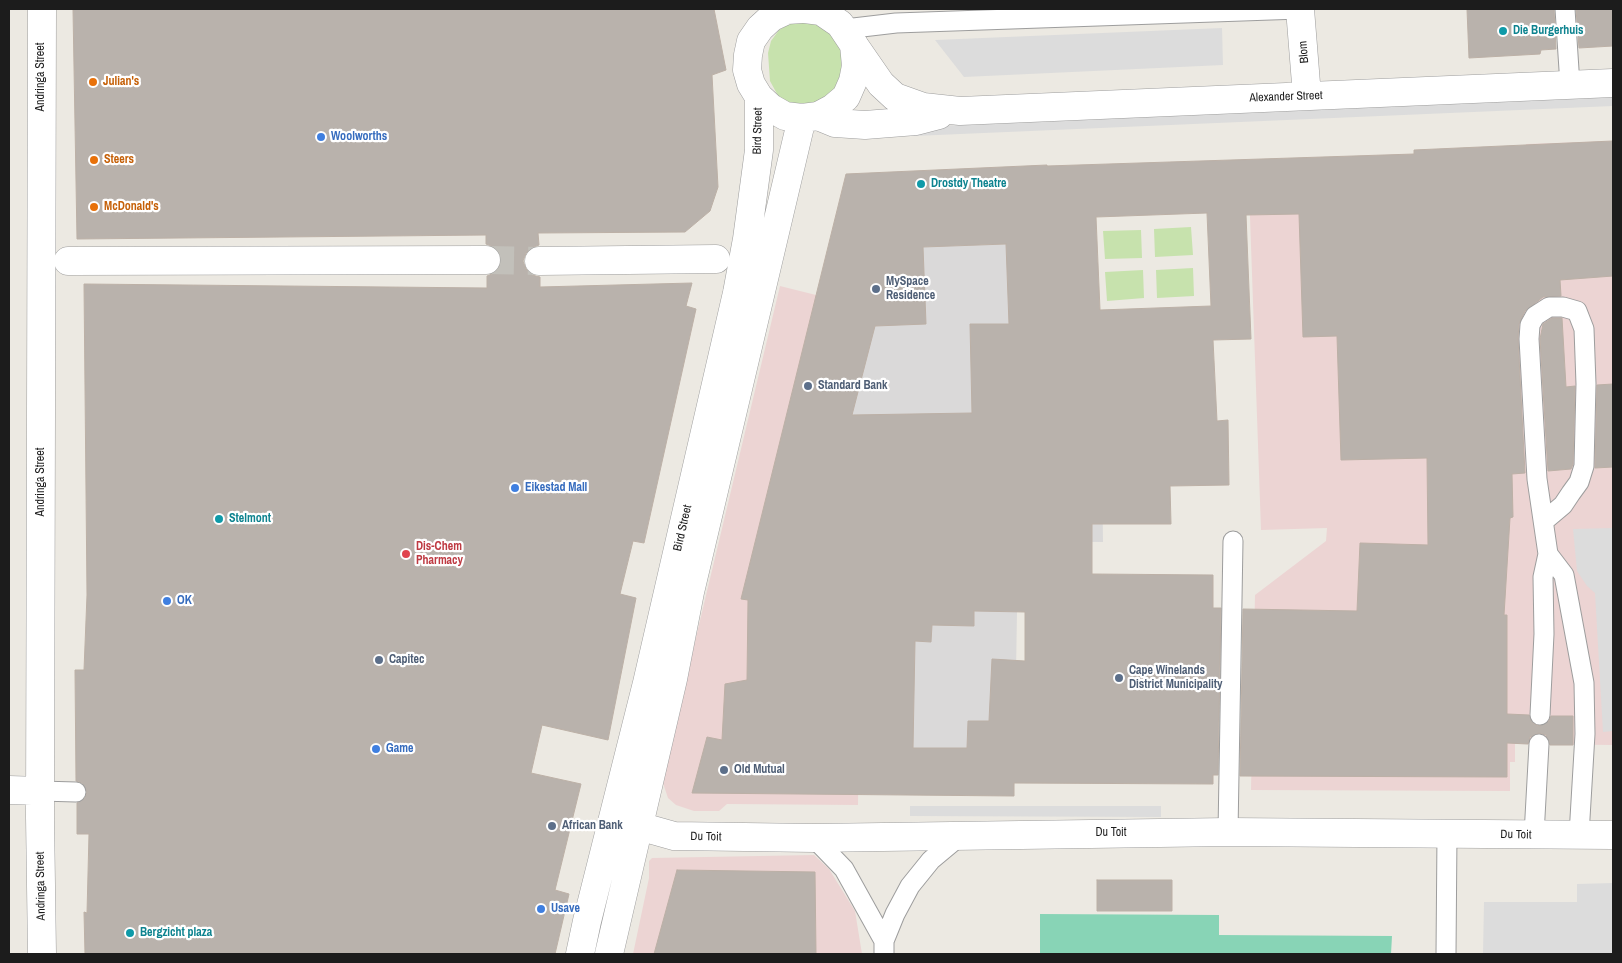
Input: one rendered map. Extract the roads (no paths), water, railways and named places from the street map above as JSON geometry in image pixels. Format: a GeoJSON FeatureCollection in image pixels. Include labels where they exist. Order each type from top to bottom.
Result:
{"type":"FeatureCollection","features":[{"type":"Feature","properties":{"kind":"street","name":"Andringa Street"},"geometry":{"type":"LineString","coordinates":[[42,9],[40,791],[42,954]]}},
{"type":"Feature","properties":{"kind":"street"},"geometry":{"type":"LineString","coordinates":[[804,9],[821,11],[844,27],[856,66],[846,97],[834,108],[810,117],[785,116],[771,108],[759,97],[751,84],[747,70],[758,18],[772,17],[787,10],[804,9]]}},
{"type":"Feature","properties":{"kind":"street","name":"Blom"},"geometry":{"type":"LineString","coordinates":[[1300,9],[1307,96]]}},
{"type":"Feature","properties":{"kind":"street","name":"Alexander Street"},"geometry":{"type":"LineString","coordinates":[[844,27],[881,84],[895,97],[923,107],[960,110],[1613,83]]}},
{"type":"Feature","properties":{"kind":"street","name":"Bird Street"},"geometry":{"type":"LineString","coordinates":[[580,954],[612,818],[647,683],[737,293],[747,239],[759,150],[759,97]]}},
{"type":"Feature","properties":{"kind":"street","name":"Alexander Street"},"geometry":{"type":"LineString","coordinates":[[810,117],[865,125],[916,121],[960,110]]}},
{"type":"Feature","properties":{"kind":"street","name":"Bird Street"},"geometry":{"type":"LineString","coordinates":[[609,954],[690,592],[810,117]]}},
{"type":"Feature","properties":{"kind":"street"},"geometry":{"type":"LineString","coordinates":[[539,261],[716,259]]}},
{"type":"Feature","properties":{"kind":"street"},"geometry":{"type":"LineString","coordinates":[[68,261],[486,260]]}},
{"type":"Feature","properties":{"kind":"street"},"geometry":{"type":"LineString","coordinates":[[9,790],[40,791]]}},
{"type":"Feature","properties":{"kind":"street","name":"Du Toit"},"geometry":{"type":"LineString","coordinates":[[612,818],[674,836],[814,838],[1228,832],[1613,835]]}},
{"type":"Feature","properties":{"kind":"lane"},"geometry":{"type":"LineString","coordinates":[[844,27],[896,22],[1300,9]]}},
{"type":"Feature","properties":{"kind":"lane"},"geometry":{"type":"LineString","coordinates":[[1565,9],[1570,85]]}},
{"type":"Feature","properties":{"kind":"lane"},"geometry":{"type":"LineString","coordinates":[[1540,716],[1544,634],[1543,577],[1548,554],[1537,479],[1529,340],[1530,325],[1535,316],[1549,307],[1563,307],[1577,311],[1584,329],[1586,384],[1584,466],[1579,482],[1563,505],[1544,521]]}},
{"type":"Feature","properties":{"kind":"lane"},"geometry":{"type":"LineString","coordinates":[[1228,832],[1233,541]]}},
{"type":"Feature","properties":{"kind":"lane"},"geometry":{"type":"LineString","coordinates":[[1548,554],[1564,575],[1584,683],[1585,734],[1579,835]]}},
{"type":"Feature","properties":{"kind":"lane"},"geometry":{"type":"LineString","coordinates":[[1534,835],[1539,744]]}},
{"type":"Feature","properties":{"kind":"lane"},"geometry":{"type":"LineString","coordinates":[[40,791],[76,792]]}},
{"type":"Feature","properties":{"kind":"lane"},"geometry":{"type":"LineString","coordinates":[[1446,954],[1448,834]]}},
{"type":"Feature","properties":{"kind":"lane"},"geometry":{"type":"LineString","coordinates":[[884,947],[895,914],[910,886],[932,860],[960,835]]}},
{"type":"Feature","properties":{"kind":"lane"},"geometry":{"type":"LineString","coordinates":[[814,838],[844,869],[884,947]]}},
{"type":"Feature","properties":{"kind":"tunnel"},"geometry":{"type":"LineString","coordinates":[[486,260],[539,261]]}},
{"type":"Feature","properties":{"kind":"place","name":"Die Burgerhuis"},"geometry":{"type":"Point","coordinates":[1503,31]}},
{"type":"Feature","properties":{"kind":"place","name":"Julian's"},"geometry":{"type":"Point","coordinates":[93,82]}},
{"type":"Feature","properties":{"kind":"place","name":"Woolworths"},"geometry":{"type":"Point","coordinates":[321,137]}},
{"type":"Feature","properties":{"kind":"place","name":"Steers"},"geometry":{"type":"Point","coordinates":[94,160]}},
{"type":"Feature","properties":{"kind":"place","name":"Drostdy Theatre"},"geometry":{"type":"Point","coordinates":[921,184]}},
{"type":"Feature","properties":{"kind":"place","name":"McDonald's"},"geometry":{"type":"Point","coordinates":[94,207]}},
{"type":"Feature","properties":{"kind":"place","name":"MySpace Residence"},"geometry":{"type":"Point","coordinates":[876,289]}},
{"type":"Feature","properties":{"kind":"place","name":"Standard Bank"},"geometry":{"type":"Point","coordinates":[808,386]}},
{"type":"Feature","properties":{"kind":"place","name":"Eikestad Mall"},"geometry":{"type":"Point","coordinates":[515,488]}},
{"type":"Feature","properties":{"kind":"place","name":"Stelmont"},"geometry":{"type":"Point","coordinates":[219,519]}},
{"type":"Feature","properties":{"kind":"place","name":"Dis-Chem Pharmacy"},"geometry":{"type":"Point","coordinates":[406,554]}},
{"type":"Feature","properties":{"kind":"place","name":"OK"},"geometry":{"type":"Point","coordinates":[167,601]}},
{"type":"Feature","properties":{"kind":"place","name":"Capitec"},"geometry":{"type":"Point","coordinates":[379,660]}},
{"type":"Feature","properties":{"kind":"place","name":"Cape Winelands District Municipality"},"geometry":{"type":"Point","coordinates":[1119,678]}},
{"type":"Feature","properties":{"kind":"place","name":"Game"},"geometry":{"type":"Point","coordinates":[376,749]}},
{"type":"Feature","properties":{"kind":"place","name":"Old Mutual"},"geometry":{"type":"Point","coordinates":[724,770]}},
{"type":"Feature","properties":{"kind":"place","name":"African Bank"},"geometry":{"type":"Point","coordinates":[552,826]}},
{"type":"Feature","properties":{"kind":"place","name":"Usave"},"geometry":{"type":"Point","coordinates":[541,909]}},
{"type":"Feature","properties":{"kind":"place","name":"Bergzicht plaza"},"geometry":{"type":"Point","coordinates":[130,933]}}]}
